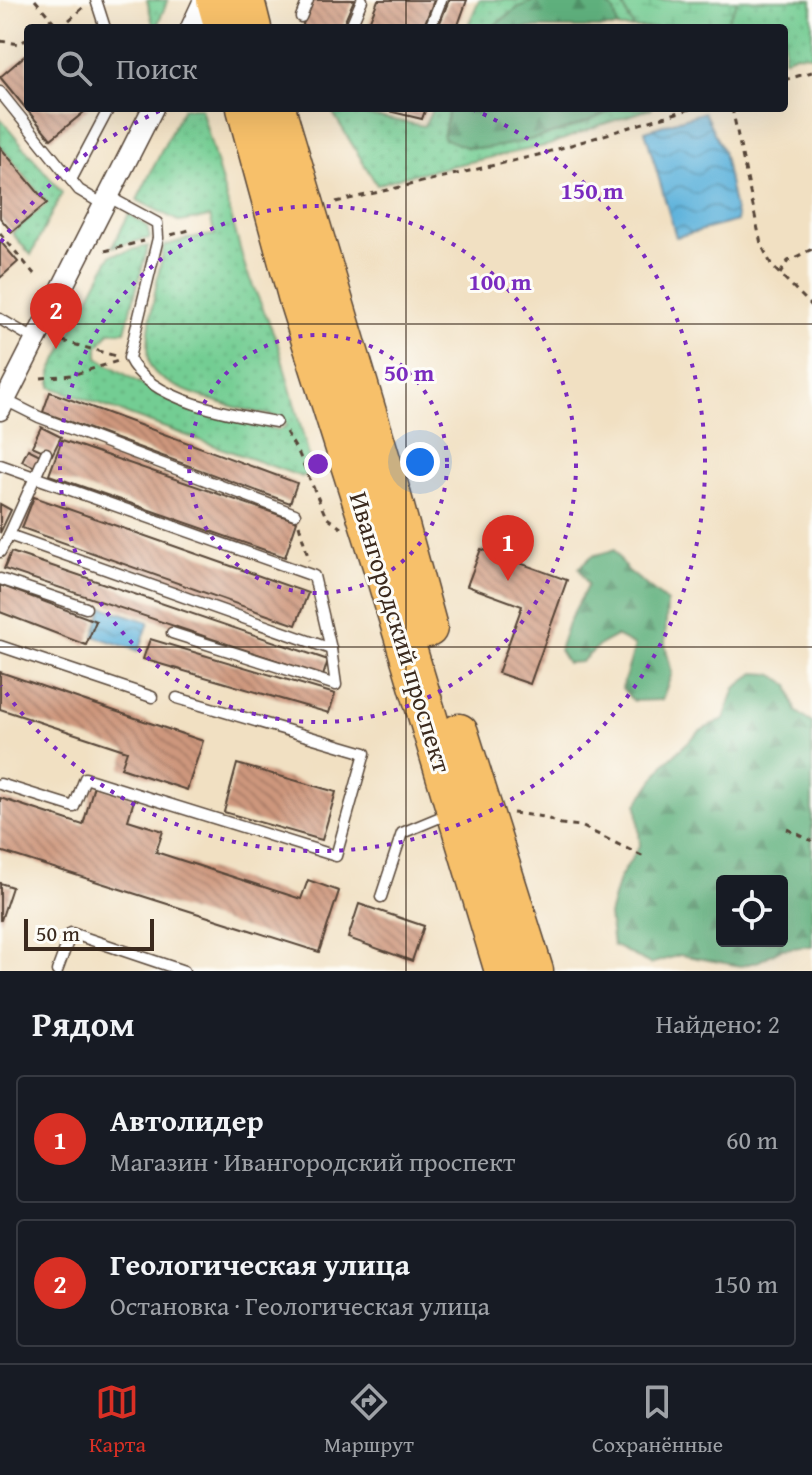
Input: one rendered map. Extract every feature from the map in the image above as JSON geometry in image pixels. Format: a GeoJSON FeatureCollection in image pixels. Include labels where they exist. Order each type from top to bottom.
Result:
{"type":"FeatureCollection","features":[{"type":"Feature","properties":{"kind":"highway"},"geometry":{"type":"LineString","coordinates":[[216,0],[223,24]]}},
{"type":"Feature","properties":{"kind":"highway"},"geometry":{"type":"LineString","coordinates":[[245,0],[251,24]]}},
{"type":"Feature","properties":{"kind":"highway","name":"Ивангородский проспект"},"geometry":{"type":"LineString","coordinates":[[247,112],[299,303],[385,575],[504,971]]}},
{"type":"Feature","properties":{"kind":"highway","name":"Ивангородский проспект"},"geometry":{"type":"LineString","coordinates":[[277,112],[391,493],[437,663],[534,971]]}},
{"type":"Feature","properties":{"kind":"street"},"geometry":{"type":"LineString","coordinates":[[193,24],[204,0]]}},
{"type":"Feature","properties":{"kind":"street"},"geometry":{"type":"LineString","coordinates":[[2,405],[151,112]]}},
{"type":"Feature","properties":{"kind":"lane"},"geometry":{"type":"LineString","coordinates":[[96,0],[104,24]]}},
{"type":"Feature","properties":{"kind":"lane"},"geometry":{"type":"LineString","coordinates":[[301,17],[308,0]]}},
{"type":"Feature","properties":{"kind":"lane"},"geometry":{"type":"LineString","coordinates":[[352,24],[362,0]]}},
{"type":"Feature","properties":{"kind":"lane"},"geometry":{"type":"LineString","coordinates":[[432,24],[441,0]]}},
{"type":"Feature","properties":{"kind":"lane"},"geometry":{"type":"LineString","coordinates":[[0,92],[79,190],[157,223],[158,238],[129,358],[135,370],[155,386],[206,406],[276,422]]}},
{"type":"Feature","properties":{"kind":"lane"},"geometry":{"type":"LineString","coordinates":[[71,180],[107,112]]}},
{"type":"Feature","properties":{"kind":"lane"},"geometry":{"type":"LineString","coordinates":[[0,319],[36,340]]}},
{"type":"Feature","properties":{"kind":"lane"},"geometry":{"type":"LineString","coordinates":[[2,405],[58,429],[295,514]]}},
{"type":"Feature","properties":{"kind":"lane"},"geometry":{"type":"LineString","coordinates":[[0,552],[46,453]]}},
{"type":"Feature","properties":{"kind":"lane"},"geometry":{"type":"LineString","coordinates":[[0,465],[314,576],[336,685],[172,633]]}},
{"type":"Feature","properties":{"kind":"lane"},"geometry":{"type":"LineString","coordinates":[[9,535],[331,649]]}},
{"type":"Feature","properties":{"kind":"lane"},"geometry":{"type":"LineString","coordinates":[[0,579],[86,608]]}},
{"type":"Feature","properties":{"kind":"lane"},"geometry":{"type":"LineString","coordinates":[[0,646],[152,697]]}},
{"type":"Feature","properties":{"kind":"lane"},"geometry":{"type":"LineString","coordinates":[[0,784],[74,807],[85,778],[336,856],[365,753],[177,698]]}},
{"type":"Feature","properties":{"kind":"lane"},"geometry":{"type":"LineString","coordinates":[[381,897],[402,833],[456,811]]}},
{"type":"Feature","properties":{"kind":"lane"},"geometry":{"type":"LineString","coordinates":[[57,971],[71,933],[184,971]]}},
{"type":"Feature","properties":{"kind":"path"},"geometry":{"type":"LineString","coordinates":[[35,0],[56,24]]}},
{"type":"Feature","properties":{"kind":"path"},"geometry":{"type":"LineString","coordinates":[[64,24],[84,6]]}},
{"type":"Feature","properties":{"kind":"path"},"geometry":{"type":"LineString","coordinates":[[45,24],[51,19]]}},
{"type":"Feature","properties":{"kind":"path"},"geometry":{"type":"LineString","coordinates":[[0,41],[20,44],[24,41]]}},
{"type":"Feature","properties":{"kind":"path"},"geometry":{"type":"LineString","coordinates":[[788,79],[812,72]]}},
{"type":"Feature","properties":{"kind":"path"},"geometry":{"type":"LineString","coordinates":[[336,202],[538,155],[680,112]]}},
{"type":"Feature","properties":{"kind":"path"},"geometry":{"type":"LineString","coordinates":[[733,112],[761,244],[772,266],[812,306]]}},
{"type":"Feature","properties":{"kind":"path"},"geometry":{"type":"LineString","coordinates":[[0,233],[35,275]]}},
{"type":"Feature","properties":{"kind":"path"},"geometry":{"type":"LineString","coordinates":[[780,274],[788,261],[812,249]]}},
{"type":"Feature","properties":{"kind":"path"},"geometry":{"type":"LineString","coordinates":[[62,341],[94,352],[129,358]]}},
{"type":"Feature","properties":{"kind":"path"},"geometry":{"type":"LineString","coordinates":[[41,378],[72,375],[129,358]]}},
{"type":"Feature","properties":{"kind":"path"},"geometry":{"type":"LineString","coordinates":[[276,422],[299,454],[326,517],[344,530]]}},
{"type":"Feature","properties":{"kind":"path"},"geometry":{"type":"LineString","coordinates":[[295,514],[314,576]]}},
{"type":"Feature","properties":{"kind":"path"},"geometry":{"type":"LineString","coordinates":[[513,813],[581,826],[644,857]]}},
{"type":"Feature","properties":{"kind":"path"},"geometry":{"type":"LineString","coordinates":[[787,829],[812,841]]}},
{"type":"Feature","properties":{"kind":"green space"},"geometry":{"type":"Polygon","coordinates":[[[147,0],[168,0],[158,24],[153,24],[147,0]]]}},
{"type":"Feature","properties":{"kind":"green space"},"geometry":{"type":"Polygon","coordinates":[[[479,0],[535,0],[519,7],[496,24],[469,24],[479,0]]]}},
{"type":"Feature","properties":{"kind":"green space"},"geometry":{"type":"Polygon","coordinates":[[[535,0],[603,0],[614,11],[617,24],[496,24],[519,7],[535,0]]]}},
{"type":"Feature","properties":{"kind":"green space"},"geometry":{"type":"Polygon","coordinates":[[[603,0],[620,0],[632,24],[617,24],[614,11],[603,0]]]}},
{"type":"Feature","properties":{"kind":"green space"},"geometry":{"type":"Polygon","coordinates":[[[620,0],[736,0],[737,3],[725,24],[632,24],[620,0]]]}},
{"type":"Feature","properties":{"kind":"green space"},"geometry":{"type":"Polygon","coordinates":[[[736,0],[812,0],[812,55],[796,54],[788,57],[788,24],[725,24],[736,0]]]}},
{"type":"Feature","properties":{"kind":"green space"},"geometry":{"type":"Polygon","coordinates":[[[181,112],[202,112],[246,270],[277,341],[313,471],[302,477],[51,387],[51,372],[111,255],[148,246],[125,331],[109,332],[98,347],[98,358],[153,391],[218,416],[279,430],[287,425],[279,417],[231,406],[174,386],[152,369],[149,328],[164,246],[215,235],[210,217],[180,222],[137,200],[181,112]]]}},
{"type":"Feature","properties":{"kind":"green space"},"geometry":{"type":"Polygon","coordinates":[[[332,112],[351,112],[424,126],[431,112],[448,112],[443,137],[578,123],[605,112],[641,112],[549,145],[404,176],[377,185],[332,112]]]}},
{"type":"Feature","properties":{"kind":"green space"},"geometry":{"type":"Polygon","coordinates":[[[448,112],[608,112],[585,123],[499,146],[466,147],[443,138],[448,112]]]}},
{"type":"Feature","properties":{"kind":"green space"},"geometry":{"type":"Polygon","coordinates":[[[0,118],[62,193],[31,255],[12,233],[47,203],[0,146],[0,118]]]}},
{"type":"Feature","properties":{"kind":"green space"},"geometry":{"type":"Polygon","coordinates":[[[129,214],[147,226],[150,238],[112,247],[129,214]]]}},
{"type":"Feature","properties":{"kind":"green space"},"geometry":{"type":"Polygon","coordinates":[[[614,550],[626,569],[667,602],[665,644],[672,673],[662,700],[633,701],[622,688],[635,646],[616,636],[601,644],[581,662],[567,663],[559,650],[568,623],[588,585],[579,568],[592,556],[614,550]]]}},
{"type":"Feature","properties":{"kind":"green space"},"geometry":{"type":"Polygon","coordinates":[[[755,673],[772,674],[789,685],[796,711],[812,723],[812,946],[781,949],[759,961],[741,966],[680,955],[650,964],[613,945],[609,915],[619,879],[640,845],[637,804],[665,763],[700,731],[724,719],[735,688],[755,673]]]}},
{"type":"Feature","properties":{"kind":"water"},"geometry":{"type":"Polygon","coordinates":[[[704,112],[723,151],[737,221],[676,237],[645,131],[704,112]]]}},
{"type":"Feature","properties":{"kind":"water"},"geometry":{"type":"Polygon","coordinates":[[[103,607],[149,622],[139,651],[94,636],[103,607]]]}},
{"type":"Feature","properties":{"kind":"building"},"geometry":{"type":"Polygon","coordinates":[[[313,0],[354,0],[344,24],[303,24],[313,0]]]}},
{"type":"Feature","properties":{"kind":"building"},"geometry":{"type":"Polygon","coordinates":[[[378,0],[434,0],[425,24],[369,24],[378,0]]]}},
{"type":"Feature","properties":{"kind":"building"},"geometry":{"type":"Polygon","coordinates":[[[449,0],[467,0],[458,24],[440,24],[449,0]]]}},
{"type":"Feature","properties":{"kind":"building"},"geometry":{"type":"Polygon","coordinates":[[[24,56],[24,106],[0,77],[24,56]]]}},
{"type":"Feature","properties":{"kind":"building"},"geometry":{"type":"Polygon","coordinates":[[[29,112],[84,112],[51,139],[29,112]]]}},
{"type":"Feature","properties":{"kind":"building"},"geometry":{"type":"Polygon","coordinates":[[[393,112],[425,112],[422,119],[393,112]]]}},
{"type":"Feature","properties":{"kind":"building"},"geometry":{"type":"Polygon","coordinates":[[[0,147],[47,203],[12,232],[0,218],[0,147]]]}},
{"type":"Feature","properties":{"kind":"building"},"geometry":{"type":"Polygon","coordinates":[[[0,241],[18,262],[0,278],[0,241]]]}},
{"type":"Feature","properties":{"kind":"building"},"geometry":{"type":"Polygon","coordinates":[[[50,392],[297,483],[290,503],[43,412],[50,392]]]}},
{"type":"Feature","properties":{"kind":"building"},"geometry":{"type":"Polygon","coordinates":[[[41,427],[61,437],[52,455],[32,446],[41,427]]]}},
{"type":"Feature","properties":{"kind":"building"},"geometry":{"type":"Polygon","coordinates":[[[62,440],[297,521],[285,557],[49,475],[62,440]]]}},
{"type":"Feature","properties":{"kind":"building"},"geometry":{"type":"Polygon","coordinates":[[[28,449],[40,455],[35,467],[22,461],[28,449]]]}},
{"type":"Feature","properties":{"kind":"building"},"geometry":{"type":"Polygon","coordinates":[[[34,497],[308,593],[296,625],[22,528],[34,497]]]}},
{"type":"Feature","properties":{"kind":"building"},"geometry":{"type":"Polygon","coordinates":[[[0,504],[11,510],[0,533],[0,504]]]}},
{"type":"Feature","properties":{"kind":"building"},"geometry":{"type":"Polygon","coordinates":[[[481,549],[567,580],[530,684],[498,673],[522,606],[467,586],[481,549]]]}},
{"type":"Feature","properties":{"kind":"building"},"geometry":{"type":"Polygon","coordinates":[[[11,552],[328,660],[323,676],[4,569],[11,552]]]}},
{"type":"Feature","properties":{"kind":"building"},"geometry":{"type":"Polygon","coordinates":[[[0,585],[96,621],[86,645],[0,612],[0,585]]]}},
{"type":"Feature","properties":{"kind":"building"},"geometry":{"type":"Polygon","coordinates":[[[150,639],[335,694],[329,713],[143,659],[150,639]]]}},
{"type":"Feature","properties":{"kind":"building"},"geometry":{"type":"Polygon","coordinates":[[[0,672],[203,741],[187,790],[121,768],[127,751],[0,709],[0,672]]]}},
{"type":"Feature","properties":{"kind":"building"},"geometry":{"type":"Polygon","coordinates":[[[237,764],[336,792],[322,840],[224,812],[237,764]]]}},
{"type":"Feature","properties":{"kind":"building"},"geometry":{"type":"Polygon","coordinates":[[[94,785],[135,797],[128,820],[163,831],[156,852],[301,899],[308,880],[339,891],[319,952],[0,851],[0,798],[83,825],[94,785]]]}},
{"type":"Feature","properties":{"kind":"building"},"geometry":{"type":"Polygon","coordinates":[[[0,883],[12,887],[1,920],[0,920],[0,883]]]}},
{"type":"Feature","properties":{"kind":"building"},"geometry":{"type":"Polygon","coordinates":[[[359,904],[424,926],[412,961],[348,938],[359,904]]]}},
{"type":"Feature","properties":{"kind":"place","name":"Геологическая улица"},"geometry":{"type":"Point","coordinates":[56,349]}},
{"type":"Feature","properties":{"kind":"place","name":"Автолидер"},"geometry":{"type":"Point","coordinates":[508,581]}}]}
